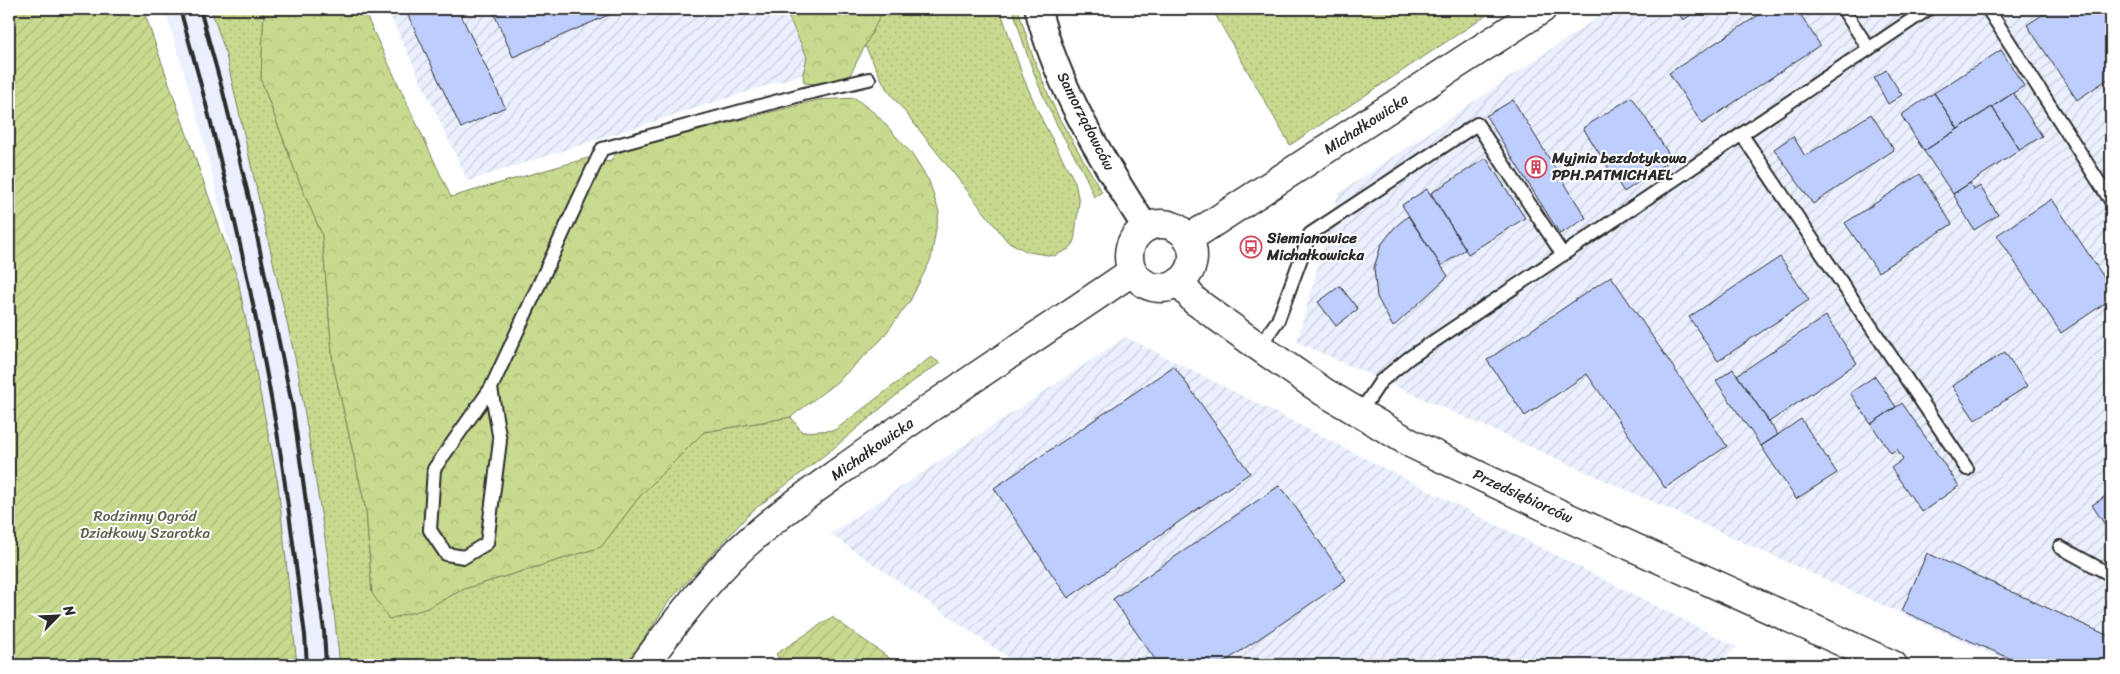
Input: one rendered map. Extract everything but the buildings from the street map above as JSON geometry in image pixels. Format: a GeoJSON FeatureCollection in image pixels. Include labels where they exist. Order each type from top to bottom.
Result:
{"type":"FeatureCollection","features":[{"type":"Feature","properties":{"kind":"street","name":"Samorządowców"},"geometry":{"type":"LineString","coordinates":[[1038,9],[1062,76],[1096,147],[1146,228]]}},
{"type":"Feature","properties":{"kind":"street","name":"Michałkowicka"},"geometry":{"type":"LineString","coordinates":[[1188,238],[1542,9]]}},
{"type":"Feature","properties":{"kind":"street"},"geometry":{"type":"LineString","coordinates":[[1159,224],[1171,226],[1183,232],[1188,238],[1193,256],[1192,262],[1190,269],[1179,282],[1162,288],[1151,286],[1140,280],[1133,271],[1130,259],[1131,246],[1136,236],[1146,228],[1159,224]]}},
{"type":"Feature","properties":{"kind":"street","name":"Michałkowicka"},"geometry":{"type":"LineString","coordinates":[[644,665],[684,610],[706,585],[755,536],[779,516],[893,433],[1133,271]]}},
{"type":"Feature","properties":{"kind":"street","name":"Przedsiębiorców"},"geometry":{"type":"LineString","coordinates":[[1179,282],[1195,301],[1259,347],[1359,414],[1412,444],[1523,497],[1893,665]]}},
{"type":"Feature","properties":{"kind":"lane"},"geometry":{"type":"LineString","coordinates":[[1843,9],[1869,49]]}},
{"type":"Feature","properties":{"kind":"lane"},"geometry":{"type":"LineString","coordinates":[[1359,414],[1381,381],[1409,358],[1928,9]]}},
{"type":"Feature","properties":{"kind":"lane"},"geometry":{"type":"LineString","coordinates":[[1988,9],[2111,201]]}},
{"type":"Feature","properties":{"kind":"lane"},"geometry":{"type":"LineString","coordinates":[[491,388],[500,441],[487,543],[464,557],[446,554],[430,530],[434,469],[491,388],[602,149],[804,94],[869,79]]}},
{"type":"Feature","properties":{"kind":"lane"},"geometry":{"type":"LineString","coordinates":[[1259,347],[1278,320],[1310,234],[1477,124],[1563,255]]}},
{"type":"Feature","properties":{"kind":"lane"},"geometry":{"type":"LineString","coordinates":[[1742,135],[1967,469]]}},
{"type":"Feature","properties":{"kind":"lane"},"geometry":{"type":"LineString","coordinates":[[2060,547],[2111,575]]}},
{"type":"Feature","properties":{"kind":"shaded area"},"geometry":{"type":"Polygon","coordinates":[[[165,9],[211,9],[225,51],[298,371],[327,551],[340,665],[297,665],[278,484],[238,280],[201,129],[165,9]]]}},
{"type":"Feature","properties":{"kind":"shaded area"},"geometry":{"type":"Polygon","coordinates":[[[387,9],[785,9],[807,58],[803,74],[468,181],[387,9]]]}},
{"type":"Feature","properties":{"kind":"shaded area"},"geometry":{"type":"Polygon","coordinates":[[[1610,9],[2111,9],[2111,665],[2016,665],[1297,342],[1338,194],[1610,9]]]}},
{"type":"Feature","properties":{"kind":"shaded area"},"geometry":{"type":"Polygon","coordinates":[[[1126,337],[1737,647],[1717,665],[1019,665],[830,534],[1126,337]]]}},
{"type":"Feature","properties":{"kind":"green space","name":"Rodzinny Ogród Działkowy Szarotka"},"geometry":{"type":"Polygon","coordinates":[[[9,9],[143,9],[238,280],[278,484],[297,665],[9,665],[9,9]]]}},
{"type":"Feature","properties":{"kind":"green space"},"geometry":{"type":"Polygon","coordinates":[[[211,9],[264,9],[261,80],[299,181],[322,235],[333,364],[366,510],[372,593],[425,609],[464,589],[601,547],[640,496],[704,432],[791,417],[802,432],[835,430],[931,357],[940,363],[912,382],[835,447],[751,512],[670,600],[626,665],[340,665],[327,551],[298,371],[225,51],[211,9]]]}},
{"type":"Feature","properties":{"kind":"green space"},"geometry":{"type":"Polygon","coordinates":[[[264,9],[363,9],[451,197],[588,158],[610,162],[615,154],[632,148],[818,100],[855,98],[877,115],[911,153],[929,181],[939,212],[931,259],[910,301],[881,340],[837,382],[791,417],[704,432],[640,496],[601,547],[464,589],[425,609],[389,619],[372,593],[366,510],[333,364],[322,235],[299,181],[261,80],[264,9]]]}},
{"type":"Feature","properties":{"kind":"green space"},"geometry":{"type":"Polygon","coordinates":[[[785,9],[884,9],[850,75],[817,84],[804,83],[803,74],[807,57],[785,9]]]}},
{"type":"Feature","properties":{"kind":"green space"},"geometry":{"type":"Polygon","coordinates":[[[884,9],[1000,9],[1023,77],[1042,120],[1075,182],[1079,202],[1074,243],[1069,249],[1054,256],[1028,252],[1007,241],[886,88],[864,44],[884,9]]]}},
{"type":"Feature","properties":{"kind":"green space"},"geometry":{"type":"Polygon","coordinates":[[[1013,9],[1018,9],[1032,54],[1059,118],[1102,192],[1094,197],[1086,177],[1042,94],[1026,52],[1013,9]]]}},
{"type":"Feature","properties":{"kind":"green space"},"geometry":{"type":"Polygon","coordinates":[[[1212,9],[1496,9],[1290,145],[1212,9]]]}},
{"type":"Feature","properties":{"kind":"green space"},"geometry":{"type":"Polygon","coordinates":[[[832,617],[899,665],[782,665],[776,654],[832,617]]]}},
{"type":"Feature","properties":{"kind":"railway"},"geometry":{"type":"LineString","coordinates":[[180,9],[232,210],[265,363],[287,497],[305,635],[307,665]]}},
{"type":"Feature","properties":{"kind":"railway"},"geometry":{"type":"LineString","coordinates":[[200,9],[249,198],[293,409],[324,631],[326,665]]}},
{"type":"Feature","properties":{"kind":"place","name":"Myjnia bezdotykowa PPH.PATMICHAEL"},"geometry":{"type":"Point","coordinates":[1536,167]}},
{"type":"Feature","properties":{"kind":"place","name":"Siemianowice Michałkowicka"},"geometry":{"type":"Point","coordinates":[1251,247]}}]}
